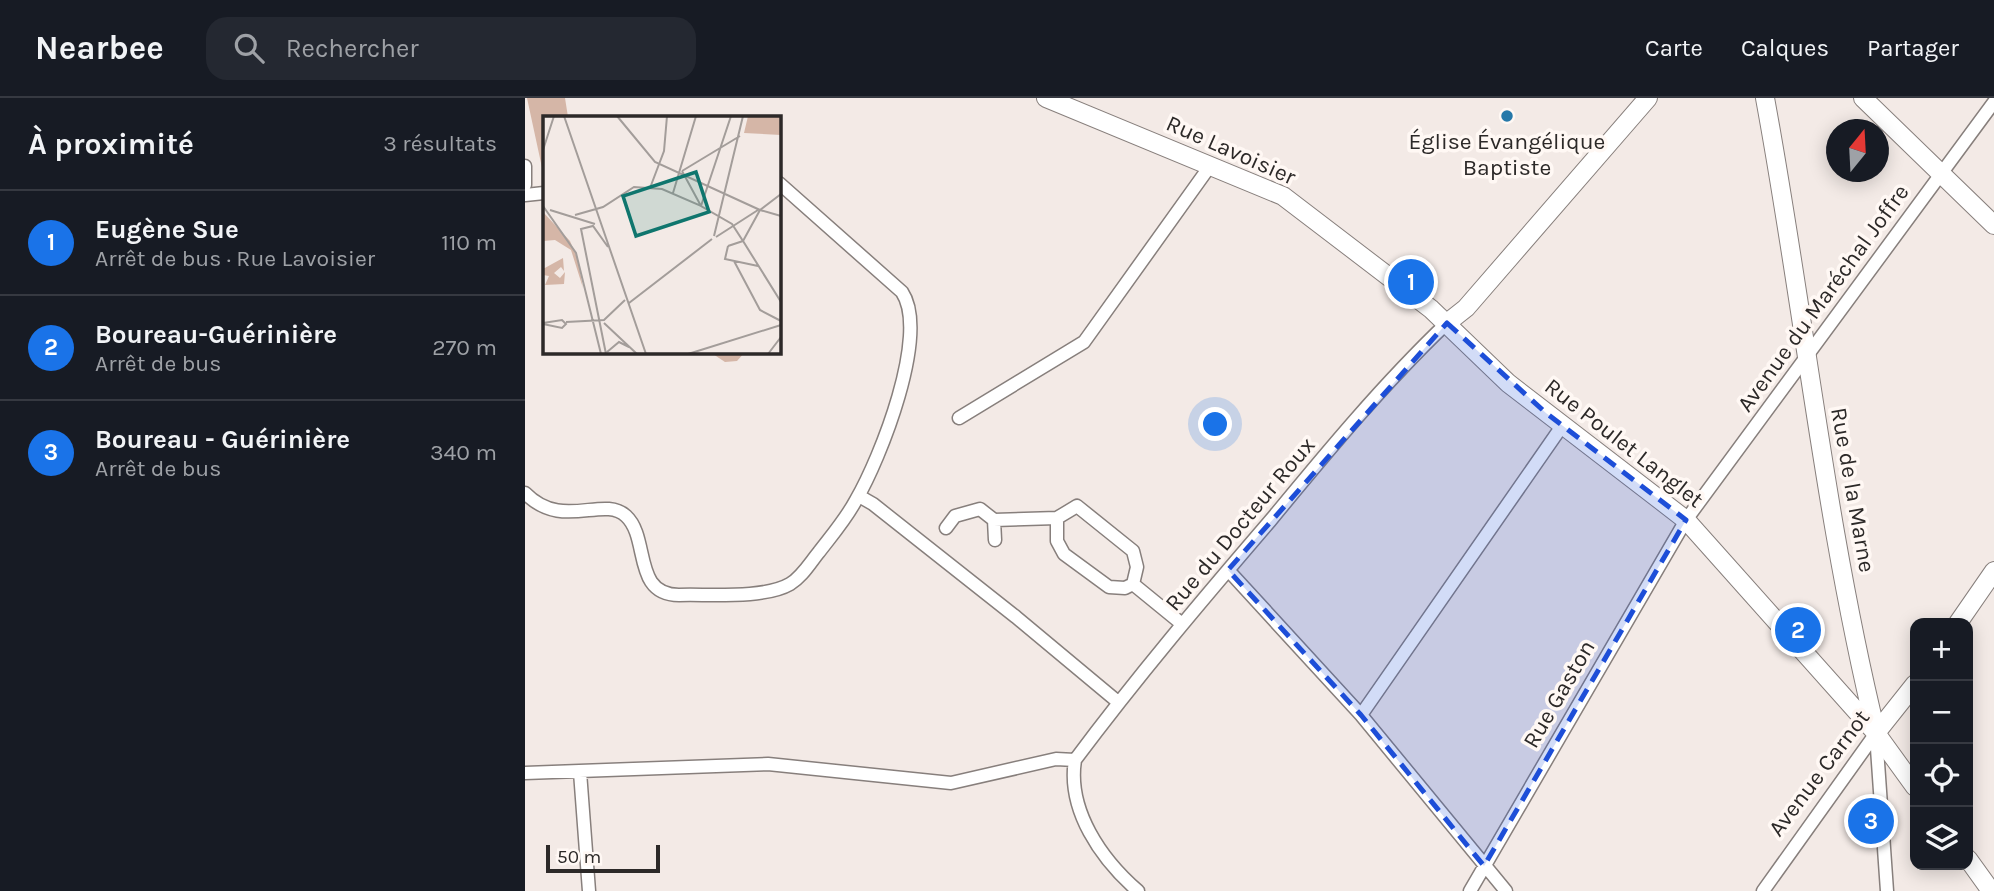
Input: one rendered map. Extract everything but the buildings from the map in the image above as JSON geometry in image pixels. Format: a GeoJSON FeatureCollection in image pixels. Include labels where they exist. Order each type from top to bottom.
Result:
{"type":"FeatureCollection","features":[{"type":"Feature","properties":{"kind":"street","name":"Rue Lavoisier"},"geometry":{"type":"LineString","coordinates":[[1046,98],[1077,104],[1210,166],[1283,196],[1447,323]]}},
{"type":"Feature","properties":{"kind":"street"},"geometry":{"type":"LineString","coordinates":[[1447,323],[1466,308],[1648,98]]}},
{"type":"Feature","properties":{"kind":"street","name":"Rue de la Marne"},"geometry":{"type":"LineString","coordinates":[[1765,98],[1787,219],[1805,359],[1861,670],[1876,733],[1887,891]]}},
{"type":"Feature","properties":{"kind":"street"},"geometry":{"type":"LineString","coordinates":[[1863,98],[1994,225]]}},
{"type":"Feature","properties":{"kind":"street","name":"Avenue du Maréchal Joffre"},"geometry":{"type":"LineString","coordinates":[[1686,520],[1994,102]]}},
{"type":"Feature","properties":{"kind":"street"},"geometry":{"type":"LineString","coordinates":[[525,166],[525,185]]}},
{"type":"Feature","properties":{"kind":"street"},"geometry":{"type":"LineString","coordinates":[[958,418],[1084,342],[1210,166]]}},
{"type":"Feature","properties":{"kind":"street"},"geometry":{"type":"LineString","coordinates":[[525,494],[547,510],[615,510],[626,515],[632,524],[649,578],[658,589],[672,595],[771,591],[788,585],[801,574],[859,496],[893,417],[912,330],[912,313],[902,292],[781,185]]}},
{"type":"Feature","properties":{"kind":"street"},"geometry":{"type":"LineString","coordinates":[[525,195],[543,193]]}},
{"type":"Feature","properties":{"kind":"street","name":"Rue Poulet Langlet"},"geometry":{"type":"LineString","coordinates":[[1447,323],[1463,343],[1562,426],[1686,520],[1876,733],[1910,780]]}},
{"type":"Feature","properties":{"kind":"street","name":"Rue du Docteur Roux"},"geometry":{"type":"LineString","coordinates":[[1076,760],[1118,702],[1182,624],[1384,388],[1447,323]]}},
{"type":"Feature","properties":{"kind":"street"},"geometry":{"type":"LineString","coordinates":[[1361,715],[1562,426]]}},
{"type":"Feature","properties":{"kind":"street"},"geometry":{"type":"LineString","coordinates":[[859,496],[1016,617],[1118,702]]}},
{"type":"Feature","properties":{"kind":"street"},"geometry":{"type":"LineString","coordinates":[[946,528],[955,516],[980,509],[994,520],[1057,518],[1077,506],[1129,545],[1136,558],[1133,584]]}},
{"type":"Feature","properties":{"kind":"street"},"geometry":{"type":"LineString","coordinates":[[1057,518],[1057,541],[1064,554],[1109,587],[1125,588],[1133,584]]}},
{"type":"Feature","properties":{"kind":"street"},"geometry":{"type":"LineString","coordinates":[[994,520],[995,540]]}},
{"type":"Feature","properties":{"kind":"street","name":"Rue Gaston"},"geometry":{"type":"LineString","coordinates":[[1470,891],[1686,520]]}},
{"type":"Feature","properties":{"kind":"street"},"geometry":{"type":"LineString","coordinates":[[1228,570],[1361,715],[1506,891]]}},
{"type":"Feature","properties":{"kind":"street"},"geometry":{"type":"LineString","coordinates":[[1961,618],[1994,571]]}},
{"type":"Feature","properties":{"kind":"street"},"geometry":{"type":"LineString","coordinates":[[1133,584],[1182,624]]}},
{"type":"Feature","properties":{"kind":"street","name":"Avenue Carnot"},"geometry":{"type":"LineString","coordinates":[[1763,891],[1876,733],[1910,690]]}},
{"type":"Feature","properties":{"kind":"street"},"geometry":{"type":"LineString","coordinates":[[525,773],[768,764],[951,783],[1056,759],[1076,760],[1072,778],[1082,818],[1111,863],[1138,891]]}},
{"type":"Feature","properties":{"kind":"street"},"geometry":{"type":"LineString","coordinates":[[580,772],[589,891]]}},
{"type":"Feature","properties":{"kind":"street"},"geometry":{"type":"LineString","coordinates":[[1973,866],[1991,891]]}},
{"type":"Feature","properties":{"kind":"highlighted area"},"geometry":{"type":"Polygon","coordinates":[[[1447,323],[1546,413],[1686,520],[1484,866],[1361,715],[1228,570],[1447,323]]]}},
{"type":"Feature","properties":{"kind":"shaded area"},"geometry":{"type":"Polygon","coordinates":[[[527,98],[565,98],[568,116],[543,116],[543,172],[527,98]]]}},
{"type":"Feature","properties":{"kind":"shaded area"},"geometry":{"type":"Polygon","coordinates":[[[713,354],[743,354],[737,361],[725,362],[713,354]]]}},
{"type":"Feature","properties":{"kind":"place","name":"Église Évangélique Baptiste"},"geometry":{"type":"Point","coordinates":[1507,116]}},
{"type":"Feature","properties":{"kind":"place","name":"Eugène Sue"},"geometry":{"type":"Point","coordinates":[1411,282]}},
{"type":"Feature","properties":{"kind":"place","name":"Boureau-Guérinière"},"geometry":{"type":"Point","coordinates":[1798,630]}},
{"type":"Feature","properties":{"kind":"place","name":"Boureau - Guérinière"},"geometry":{"type":"Point","coordinates":[1871,821]}}]}
